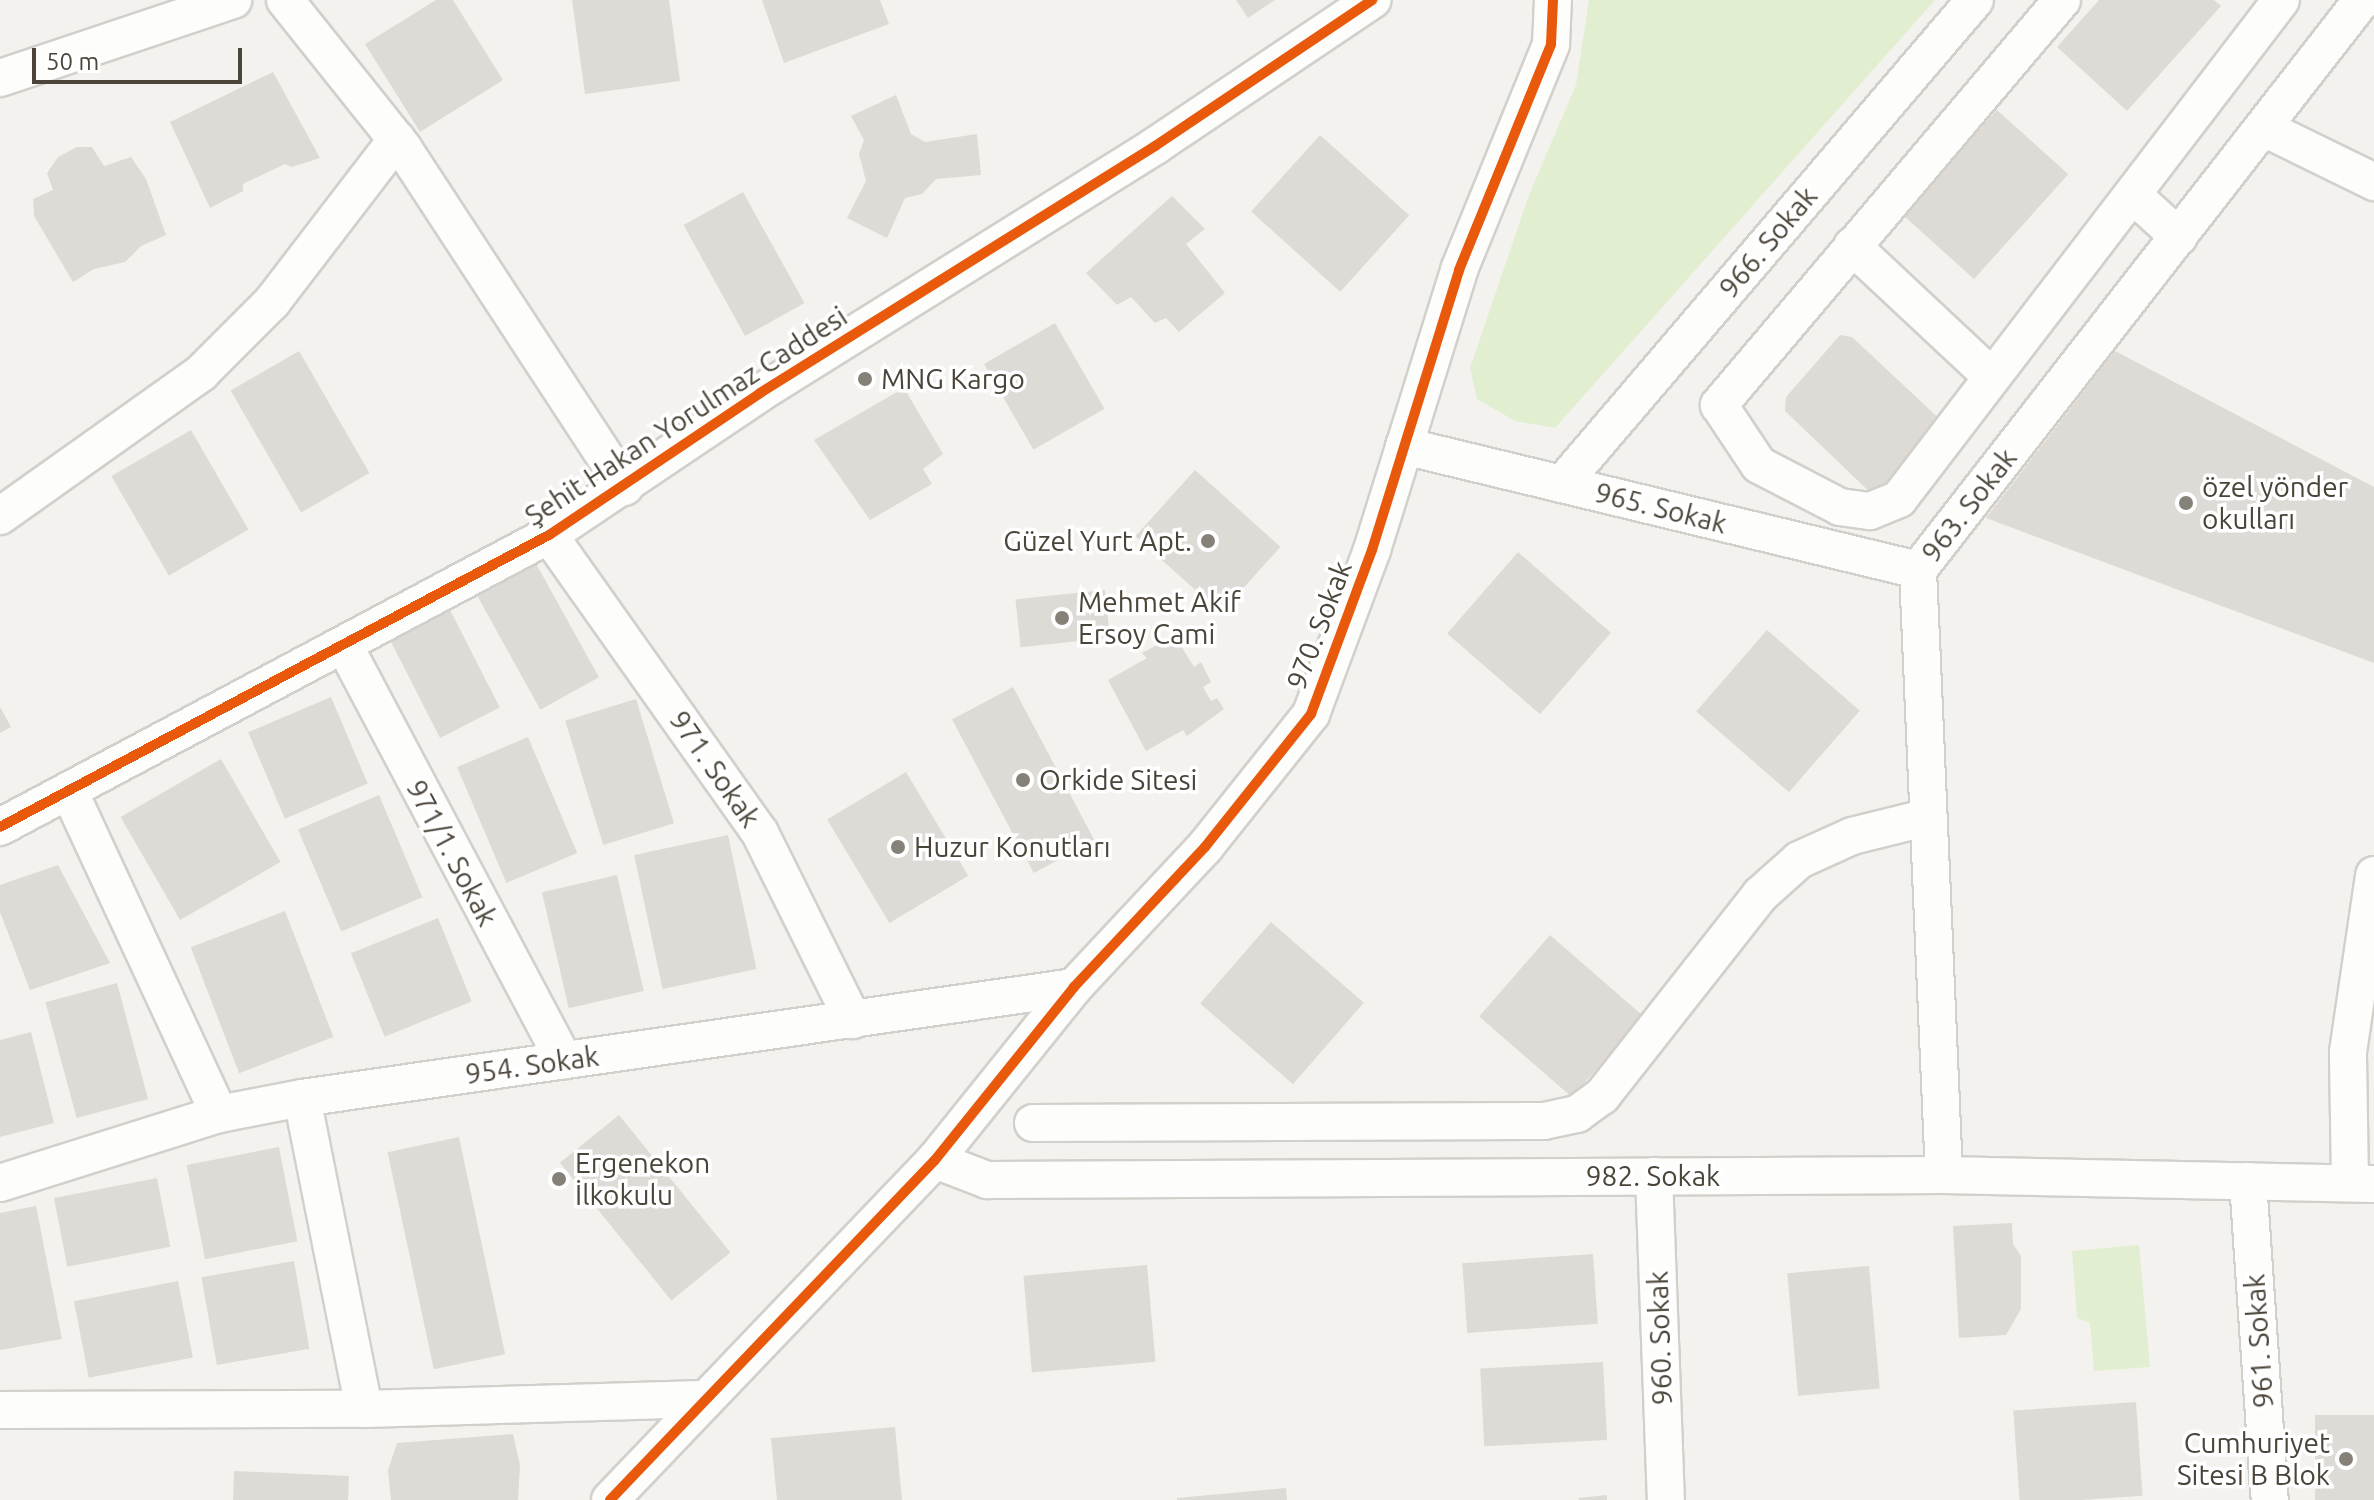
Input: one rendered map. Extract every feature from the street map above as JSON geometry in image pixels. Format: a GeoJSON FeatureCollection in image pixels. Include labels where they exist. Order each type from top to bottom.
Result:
{"type":"FeatureCollection","features":[{"type":"Feature","properties":{"kind":"street"},"geometry":{"type":"LineString","coordinates":[[0,78],[155,11],[233,0]]}},
{"type":"Feature","properties":{"kind":"street"},"geometry":{"type":"LineString","coordinates":[[285,0],[397,139],[625,487]]}},
{"type":"Feature","properties":{"kind":"street","name":"Şehit Hakan Yorulmaz Caddesi"},"geometry":{"type":"LineString","coordinates":[[0,827],[70,793],[215,709],[344,645],[549,535],[625,487],[760,393],[978,261],[1372,0]]}},
{"type":"Feature","properties":{"kind":"street","name":"970. Sokak"},"geometry":{"type":"LineString","coordinates":[[610,1500],[702,1399],[747,1362],[935,1160],[1074,987],[1205,847],[1311,714],[1404,446],[1459,270],[1551,44],[1553,0]]}},
{"type":"Feature","properties":{"kind":"street","name":"966. Sokak"},"geometry":{"type":"LineString","coordinates":[[1562,484],[1975,0]]}},
{"type":"Feature","properties":{"kind":"street"},"geometry":{"type":"LineString","coordinates":[[2062,0],[1719,405],[1759,465],[1840,507],[1883,507],[1899,499],[2281,0]]}},
{"type":"Feature","properties":{"kind":"street","name":"963. Sokak"},"geometry":{"type":"LineString","coordinates":[[1944,1175],[1918,570],[2362,0]]}},
{"type":"Feature","properties":{"kind":"street"},"geometry":{"type":"LineString","coordinates":[[2264,128],[2374,182]]}},
{"type":"Feature","properties":{"kind":"street"},"geometry":{"type":"LineString","coordinates":[[0,516],[201,373],[272,302],[397,139]]}},
{"type":"Feature","properties":{"kind":"street"},"geometry":{"type":"LineString","coordinates":[[2133,195],[2179,237]]}},
{"type":"Feature","properties":{"kind":"street"},"geometry":{"type":"LineString","coordinates":[[1852,246],[1991,376]]}},
{"type":"Feature","properties":{"kind":"street","name":"965. Sokak"},"geometry":{"type":"LineString","coordinates":[[1404,446],[1918,570]]}},
{"type":"Feature","properties":{"kind":"street","name":"971. Sokak"},"geometry":{"type":"LineString","coordinates":[[549,535],[760,833],[853,1020]]}},
{"type":"Feature","properties":{"kind":"street","name":"971/1. Sokak"},"geometry":{"type":"LineString","coordinates":[[344,645],[564,1060]]}},
{"type":"Feature","properties":{"kind":"street"},"geometry":{"type":"LineString","coordinates":[[70,793],[219,1114]]}},
{"type":"Feature","properties":{"kind":"street"},"geometry":{"type":"LineString","coordinates":[[1033,1123],[1544,1121],[1577,1114],[1602,1096],[1760,895],[1799,860],[1852,836],[1929,817]]}},
{"type":"Feature","properties":{"kind":"street"},"geometry":{"type":"LineString","coordinates":[[2362,1184],[2348,1052],[2374,875]]}},
{"type":"Feature","properties":{"kind":"street","name":"954. Sokak"},"geometry":{"type":"LineString","coordinates":[[0,1183],[219,1114],[302,1098],[1074,987]]}},
{"type":"Feature","properties":{"kind":"street"},"geometry":{"type":"LineString","coordinates":[[302,1098],[364,1409]]}},
{"type":"Feature","properties":{"kind":"street","name":"982. Sokak"},"geometry":{"type":"LineString","coordinates":[[935,1160],[987,1180],[1944,1175],[2362,1184]]}},
{"type":"Feature","properties":{"kind":"street","name":"960. Sokak"},"geometry":{"type":"LineString","coordinates":[[1654,1176],[1666,1500]]}},
{"type":"Feature","properties":{"kind":"street","name":"961. Sokak"},"geometry":{"type":"LineString","coordinates":[[2248,1181],[2270,1500]]}},
{"type":"Feature","properties":{"kind":"street"},"geometry":{"type":"LineString","coordinates":[[0,1410],[364,1409],[702,1399]]}},
{"type":"Feature","properties":{"kind":"green space"},"geometry":{"type":"Polygon","coordinates":[[[1589,0],[1935,0],[1555,428],[1515,421],[1477,399],[1470,368],[1529,195],[1576,85],[1589,0]]]}},
{"type":"Feature","properties":{"kind":"green space"},"geometry":{"type":"Polygon","coordinates":[[[2139,1245],[2150,1367],[2094,1371],[2090,1323],[2077,1318],[2072,1251],[2139,1245]]]}},
{"type":"Feature","properties":{"kind":"building"},"geometry":{"type":"Polygon","coordinates":[[[436,0],[453,0],[503,80],[420,132],[365,44],[436,0]]]}},
{"type":"Feature","properties":{"kind":"building"},"geometry":{"type":"Polygon","coordinates":[[[572,0],[669,0],[680,81],[585,94],[572,0]]]}},
{"type":"Feature","properties":{"kind":"building"},"geometry":{"type":"Polygon","coordinates":[[[762,0],[880,0],[889,24],[784,63],[762,0]]]}},
{"type":"Feature","properties":{"kind":"building"},"geometry":{"type":"Polygon","coordinates":[[[1236,0],[1275,0],[1248,18],[1236,0]]]}},
{"type":"Feature","properties":{"kind":"building"},"geometry":{"type":"Polygon","coordinates":[[[2099,0],[2214,0],[2221,6],[2127,111],[2057,47],[2099,0]]]}},
{"type":"Feature","properties":{"kind":"building"},"geometry":{"type":"Polygon","coordinates":[[[273,72],[320,158],[292,167],[285,164],[243,184],[243,191],[210,208],[170,122],[273,72]]]}},
{"type":"Feature","properties":{"kind":"building"},"geometry":{"type":"Polygon","coordinates":[[[896,95],[911,134],[925,142],[977,134],[981,175],[936,179],[922,194],[905,198],[887,238],[847,218],[866,181],[859,154],[864,140],[851,116],[896,95]]]}},
{"type":"Feature","properties":{"kind":"building"},"geometry":{"type":"Polygon","coordinates":[[[1997,110],[2068,174],[1974,279],[1903,215],[1997,110]]]}},
{"type":"Feature","properties":{"kind":"building"},"geometry":{"type":"Polygon","coordinates":[[[1320,135],[1409,215],[1340,292],[1251,212],[1320,135]]]}},
{"type":"Feature","properties":{"kind":"building"},"geometry":{"type":"Polygon","coordinates":[[[77,147],[92,147],[104,166],[131,157],[146,179],[166,235],[141,246],[125,262],[94,269],[73,282],[34,216],[33,199],[53,190],[47,173],[58,157],[77,147]]]}},
{"type":"Feature","properties":{"kind":"building"},"geometry":{"type":"Polygon","coordinates":[[[743,192],[805,303],[745,336],[684,225],[743,192]]]}},
{"type":"Feature","properties":{"kind":"building"},"geometry":{"type":"Polygon","coordinates":[[[1172,196],[1205,229],[1186,244],[1225,293],[1179,332],[1166,318],[1155,323],[1131,297],[1117,305],[1086,273],[1172,196]]]}},
{"type":"Feature","properties":{"kind":"building"},"geometry":{"type":"Polygon","coordinates":[[[1055,323],[1104,409],[1033,450],[984,364],[1055,323]]]}},
{"type":"Feature","properties":{"kind":"building"},"geometry":{"type":"Polygon","coordinates":[[[1840,335],[1852,337],[1945,424],[1877,499],[1785,411],[1786,397],[1840,335]]]}},
{"type":"Feature","properties":{"kind":"building"},"geometry":{"type":"Polygon","coordinates":[[[299,351],[370,473],[301,513],[231,390],[299,351]]]}},
{"type":"Feature","properties":{"kind":"building","name":"özel yönder okulları"},"geometry":{"type":"Polygon","coordinates":[[[2115,351],[2374,487],[2374,663],[1986,518],[2115,351]]]}},
{"type":"Feature","properties":{"kind":"building"},"geometry":{"type":"Polygon","coordinates":[[[904,388],[943,454],[923,469],[932,484],[870,520],[814,440],[904,388]]]}},
{"type":"Feature","properties":{"kind":"building"},"geometry":{"type":"Polygon","coordinates":[[[191,430],[249,530],[169,576],[111,476],[191,430]]]}},
{"type":"Feature","properties":{"kind":"building","name":"Güzel Yurt Apt."},"geometry":{"type":"Polygon","coordinates":[[[1195,470],[1280,547],[1221,613],[1135,536],[1195,470]]]}},
{"type":"Feature","properties":{"kind":"building"},"geometry":{"type":"Polygon","coordinates":[[[1518,552],[1611,633],[1540,714],[1447,634],[1518,552]]]}},
{"type":"Feature","properties":{"kind":"building"},"geometry":{"type":"Polygon","coordinates":[[[534,560],[599,677],[540,710],[475,592],[534,560]]]}},
{"type":"Feature","properties":{"kind":"building","name":"Mehmet Akif Ersoy Cami"},"geometry":{"type":"Polygon","coordinates":[[[1105,590],[1110,638],[1021,647],[1015,599],[1105,590]]]}},
{"type":"Feature","properties":{"kind":"building"},"geometry":{"type":"Polygon","coordinates":[[[448,606],[500,708],[440,738],[388,636],[448,606]]]}},
{"type":"Feature","properties":{"kind":"building"},"geometry":{"type":"Polygon","coordinates":[[[1767,630],[1860,711],[1789,792],[1696,712],[1767,630]]]}},
{"type":"Feature","properties":{"kind":"building"},"geometry":{"type":"Polygon","coordinates":[[[1164,641],[1168,647],[1178,641],[1194,667],[1201,662],[1211,682],[1203,687],[1211,701],[1217,698],[1224,709],[1187,736],[1183,730],[1146,751],[1108,680],[1147,658],[1142,653],[1164,641]]]}},
{"type":"Feature","properties":{"kind":"building","name":"Orkide Sitesi"},"geometry":{"type":"Polygon","coordinates":[[[1013,687],[1095,841],[1034,873],[952,719],[1013,687]]]}},
{"type":"Feature","properties":{"kind":"building"},"geometry":{"type":"Polygon","coordinates":[[[331,697],[368,784],[285,819],[248,732],[331,697]]]}},
{"type":"Feature","properties":{"kind":"building"},"geometry":{"type":"Polygon","coordinates":[[[636,699],[674,823],[603,845],[565,721],[636,699]]]}},
{"type":"Feature","properties":{"kind":"building"},"geometry":{"type":"Polygon","coordinates":[[[0,707],[11,727],[0,733],[0,707]]]}},
{"type":"Feature","properties":{"kind":"building"},"geometry":{"type":"Polygon","coordinates":[[[528,737],[577,853],[506,883],[457,767],[528,737]]]}},
{"type":"Feature","properties":{"kind":"building"},"geometry":{"type":"Polygon","coordinates":[[[221,759],[280,862],[180,920],[121,817],[221,759]]]}},
{"type":"Feature","properties":{"kind":"building","name":"Huzur Konutları"},"geometry":{"type":"Polygon","coordinates":[[[906,772],[968,876],[889,923],[827,819],[906,772]]]}},
{"type":"Feature","properties":{"kind":"building"},"geometry":{"type":"Polygon","coordinates":[[[379,795],[422,897],[341,932],[298,829],[379,795]]]}},
{"type":"Feature","properties":{"kind":"building"},"geometry":{"type":"Polygon","coordinates":[[[728,835],[756,969],[663,989],[634,855],[728,835]]]}},
{"type":"Feature","properties":{"kind":"building"},"geometry":{"type":"Polygon","coordinates":[[[58,865],[110,963],[30,990],[0,912],[0,885],[58,865]]]}},
{"type":"Feature","properties":{"kind":"building"},"geometry":{"type":"Polygon","coordinates":[[[617,875],[644,991],[569,1008],[542,892],[617,875]]]}},
{"type":"Feature","properties":{"kind":"building"},"geometry":{"type":"Polygon","coordinates":[[[285,911],[333,1037],[239,1073],[191,947],[285,911]]]}},
{"type":"Feature","properties":{"kind":"building"},"geometry":{"type":"Polygon","coordinates":[[[438,918],[472,1001],[385,1037],[351,953],[438,918]]]}},
{"type":"Feature","properties":{"kind":"building"},"geometry":{"type":"Polygon","coordinates":[[[1271,922],[1364,1003],[1293,1084],[1200,1004],[1271,922]]]}},
{"type":"Feature","properties":{"kind":"building"},"geometry":{"type":"Polygon","coordinates":[[[1550,935],[1643,1016],[1572,1097],[1479,1017],[1550,935]]]}},
{"type":"Feature","properties":{"kind":"building"},"geometry":{"type":"Polygon","coordinates":[[[117,983],[148,1099],[77,1118],[46,1002],[117,983]]]}},
{"type":"Feature","properties":{"kind":"building"},"geometry":{"type":"Polygon","coordinates":[[[31,1032],[54,1123],[0,1137],[0,1040],[31,1032]]]}},
{"type":"Feature","properties":{"kind":"building"},"geometry":{"type":"Polygon","coordinates":[[[619,1115],[730,1253],[671,1300],[560,1163],[619,1115]]]}},
{"type":"Feature","properties":{"kind":"building"},"geometry":{"type":"Polygon","coordinates":[[[459,1137],[505,1354],[434,1369],[388,1152],[459,1137]]]}},
{"type":"Feature","properties":{"kind":"building"},"geometry":{"type":"Polygon","coordinates":[[[279,1147],[297,1241],[205,1259],[187,1165],[279,1147]]]}},
{"type":"Feature","properties":{"kind":"building"},"geometry":{"type":"Polygon","coordinates":[[[157,1178],[170,1247],[67,1267],[54,1198],[157,1178]]]}},
{"type":"Feature","properties":{"kind":"building"},"geometry":{"type":"Polygon","coordinates":[[[36,1206],[62,1339],[0,1350],[0,1213],[36,1206]]]}},
{"type":"Feature","properties":{"kind":"building"},"geometry":{"type":"Polygon","coordinates":[[[2012,1223],[2013,1244],[2021,1256],[2021,1309],[2006,1335],[1959,1338],[1953,1226],[2012,1223]]]}},
{"type":"Feature","properties":{"kind":"building"},"geometry":{"type":"Polygon","coordinates":[[[1593,1254],[1598,1324],[1467,1333],[1462,1263],[1593,1254]]]}},
{"type":"Feature","properties":{"kind":"building"},"geometry":{"type":"Polygon","coordinates":[[[294,1261],[309,1349],[217,1365],[201,1277],[294,1261]]]}},
{"type":"Feature","properties":{"kind":"building"},"geometry":{"type":"Polygon","coordinates":[[[1147,1265],[1155,1362],[1032,1372],[1023,1276],[1147,1265]]]}},
{"type":"Feature","properties":{"kind":"building"},"geometry":{"type":"Polygon","coordinates":[[[1869,1266],[1880,1389],[1798,1396],[1787,1273],[1869,1266]]]}},
{"type":"Feature","properties":{"kind":"building"},"geometry":{"type":"Polygon","coordinates":[[[178,1281],[193,1358],[89,1378],[74,1301],[178,1281]]]}},
{"type":"Feature","properties":{"kind":"building"},"geometry":{"type":"Polygon","coordinates":[[[1603,1362],[1607,1440],[1484,1446],[1480,1368],[1603,1362]]]}},
{"type":"Feature","properties":{"kind":"building"},"geometry":{"type":"Polygon","coordinates":[[[2136,1402],[2143,1496],[2020,1500],[2013,1411],[2136,1402]]]}},
{"type":"Feature","properties":{"kind":"building","name":"Cumhuriyet Sitesi B Blok"},"geometry":{"type":"Polygon","coordinates":[[[2315,1415],[2374,1415],[2374,1500],[2315,1500],[2315,1415]]]}},
{"type":"Feature","properties":{"kind":"building"},"geometry":{"type":"Polygon","coordinates":[[[895,1427],[902,1500],[777,1500],[771,1438],[895,1427]]]}},
{"type":"Feature","properties":{"kind":"building"},"geometry":{"type":"Polygon","coordinates":[[[513,1434],[520,1465],[518,1500],[391,1500],[388,1470],[397,1443],[513,1434]]]}},
{"type":"Feature","properties":{"kind":"building"},"geometry":{"type":"Polygon","coordinates":[[[234,1471],[349,1476],[348,1500],[233,1500],[234,1471]]]}},
{"type":"Feature","properties":{"kind":"building"},"geometry":{"type":"Polygon","coordinates":[[[1286,1488],[1287,1500],[1177,1500],[1177,1498],[1286,1488]]]}},
{"type":"Feature","properties":{"kind":"building"},"geometry":{"type":"Polygon","coordinates":[[[1607,1495],[1607,1500],[1578,1498],[1607,1495]]]}},
{"type":"Feature","properties":{"kind":"cycle path"},"geometry":{"type":"LineString","coordinates":[[0,827],[549,535],[760,393],[1155,146],[1372,0]]}},
{"type":"Feature","properties":{"kind":"cycle path"},"geometry":{"type":"LineString","coordinates":[[610,1500],[935,1160],[1074,987],[1205,847],[1311,714],[1372,550],[1459,270],[1551,44],[1553,0]]}},
{"type":"Feature","properties":{"kind":"place","name":"MNG Kargo"},"geometry":{"type":"Point","coordinates":[865,379]}},
{"type":"Feature","properties":{"kind":"place","name":"özel yönder okulları"},"geometry":{"type":"Point","coordinates":[2186,503]}},
{"type":"Feature","properties":{"kind":"place","name":"Güzel Yurt Apt."},"geometry":{"type":"Point","coordinates":[1208,541]}},
{"type":"Feature","properties":{"kind":"place","name":"Mehmet Akif Ersoy Cami"},"geometry":{"type":"Point","coordinates":[1062,618]}},
{"type":"Feature","properties":{"kind":"place","name":"Orkide Sitesi"},"geometry":{"type":"Point","coordinates":[1023,780]}},
{"type":"Feature","properties":{"kind":"place","name":"Huzur Konutları"},"geometry":{"type":"Point","coordinates":[898,847]}},
{"type":"Feature","properties":{"kind":"place","name":"Ergenekon İlkokulu"},"geometry":{"type":"Point","coordinates":[559,1179]}},
{"type":"Feature","properties":{"kind":"place","name":"Cumhuriyet Sitesi B Blok"},"geometry":{"type":"Point","coordinates":[2346,1459]}}]}
